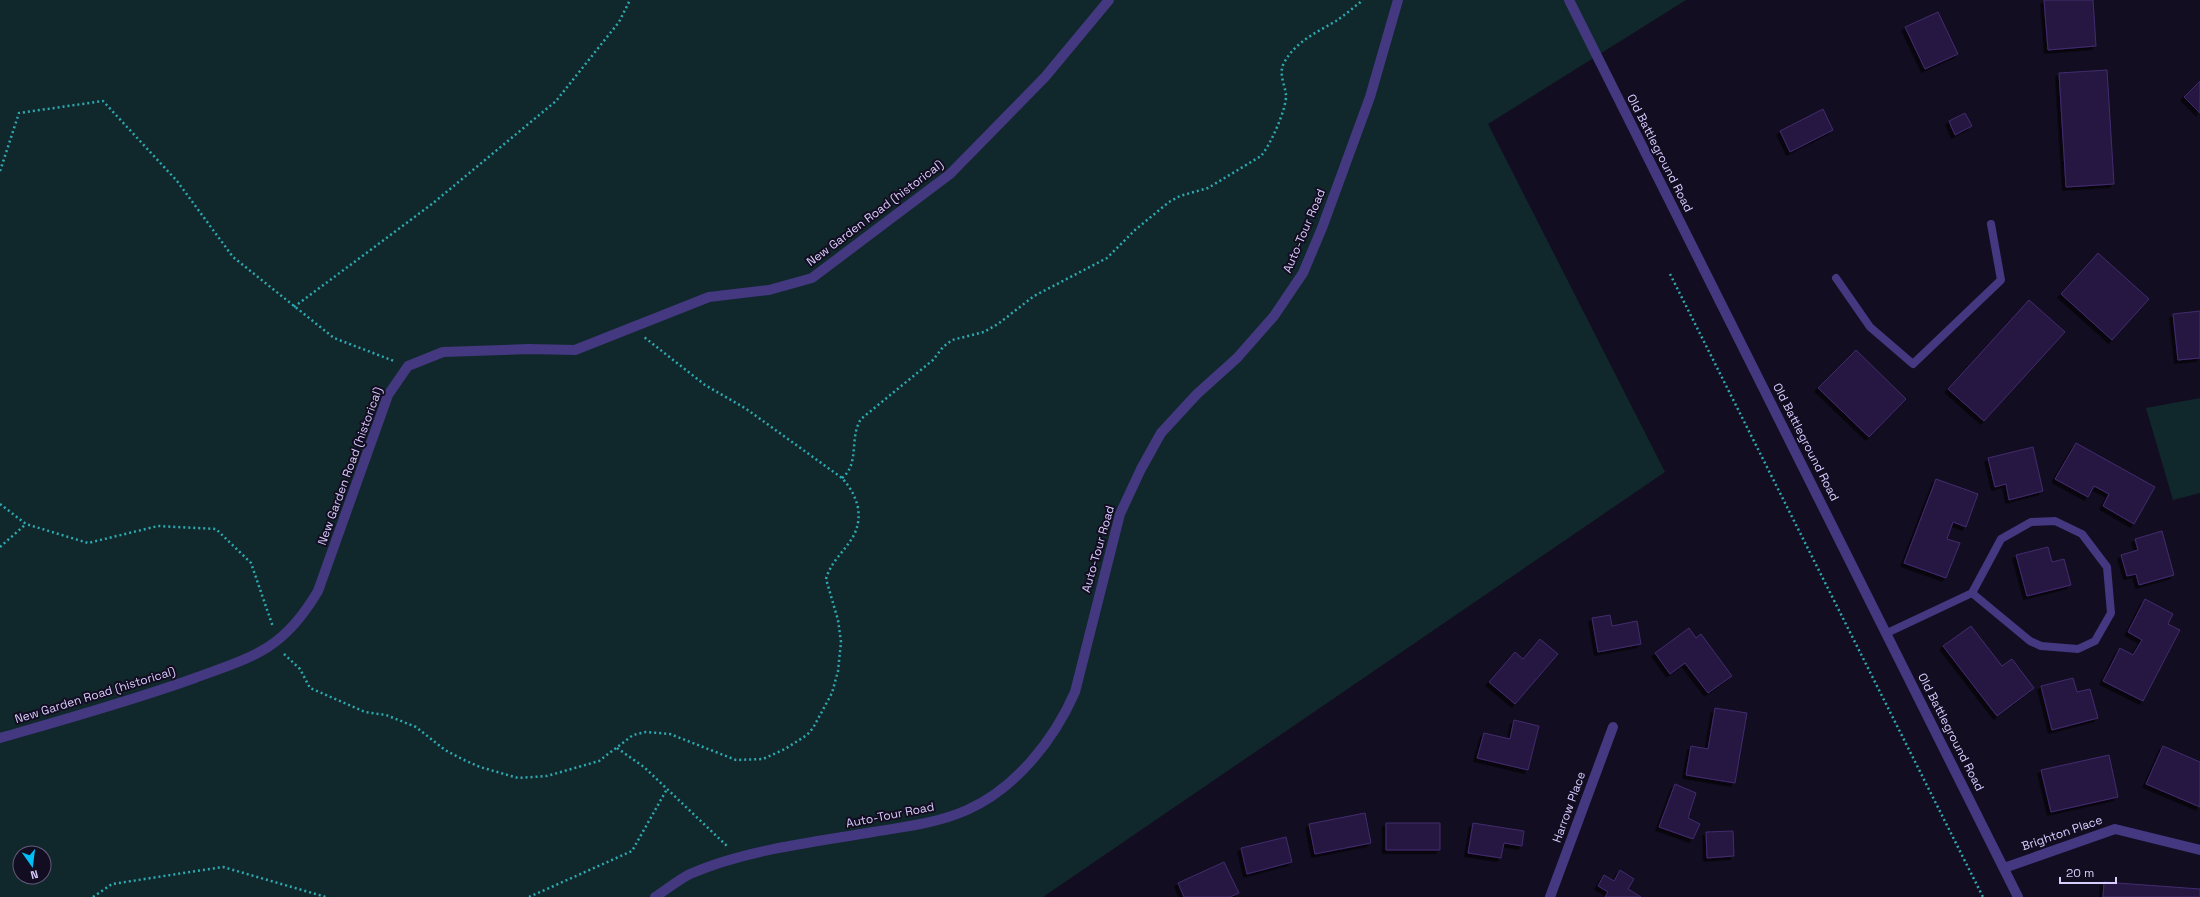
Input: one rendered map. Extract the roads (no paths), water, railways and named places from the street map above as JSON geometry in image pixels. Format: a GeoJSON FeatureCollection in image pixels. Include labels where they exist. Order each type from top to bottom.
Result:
{"type":"FeatureCollection","features":[{"type":"Feature","properties":{"kind":"street","name":"New Garden Road (historical)"},"geometry":{"type":"LineString","coordinates":[[0,738],[112,706],[237,662],[277,641],[288,631],[307,609],[318,591],[388,395],[408,366],[443,352],[529,349],[575,350],[709,297],[769,290],[812,278],[950,174],[1045,77],[1109,0]]}},
{"type":"Feature","properties":{"kind":"street","name":"Auto-Tour Road"},"geometry":{"type":"LineString","coordinates":[[655,897],[690,875],[739,857],[920,824],[967,810],[999,790],[1037,755],[1066,711],[1075,692],[1120,514],[1141,469],[1161,433],[1197,394],[1237,358],[1274,316],[1303,273],[1322,228],[1370,97],[1398,0]]}},
{"type":"Feature","properties":{"kind":"street","name":"Old Battleground Road"},"geometry":{"type":"LineString","coordinates":[[1569,0],[2018,897]]}},
{"type":"Feature","properties":{"kind":"street","name":"Harrow Place"},"geometry":{"type":"LineString","coordinates":[[1550,897],[1613,727]]}},
{"type":"Feature","properties":{"kind":"street","name":"Brighton Place"},"geometry":{"type":"LineString","coordinates":[[2004,868],[2115,829],[2200,850]]}},
{"type":"Feature","properties":{"kind":"lane"},"geometry":{"type":"LineString","coordinates":[[1836,278],[1870,327],[1913,364],[2001,280],[1991,224]]}},
{"type":"Feature","properties":{"kind":"lane"},"geometry":{"type":"LineString","coordinates":[[1887,634],[1972,593],[2001,539],[2030,522],[2055,520],[2082,534],[2107,566],[2111,613],[2095,641],[2078,649],[2041,646],[2017,632],[1972,593]]}}]}
